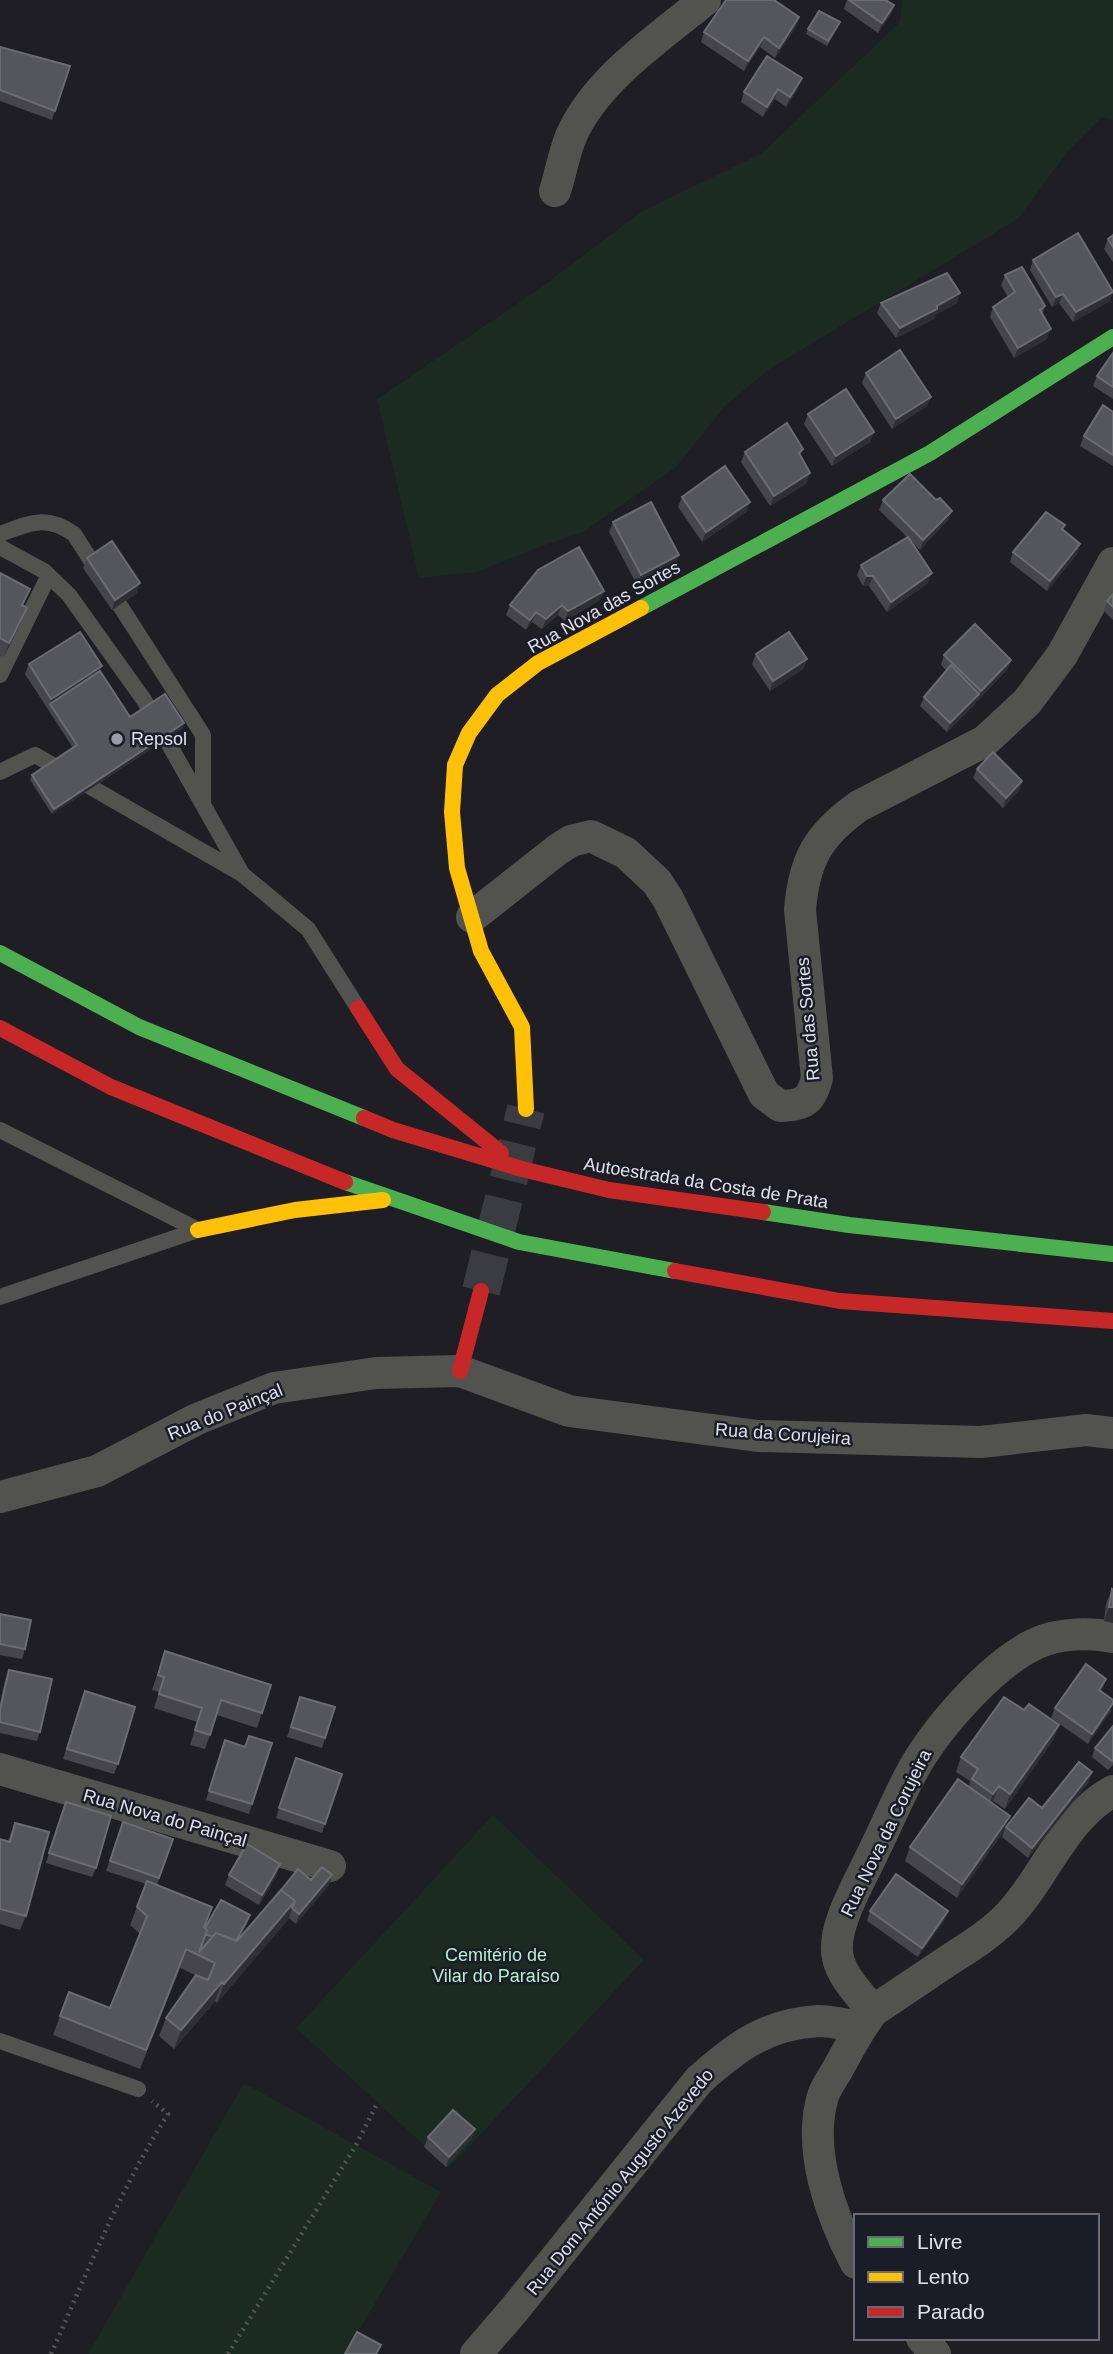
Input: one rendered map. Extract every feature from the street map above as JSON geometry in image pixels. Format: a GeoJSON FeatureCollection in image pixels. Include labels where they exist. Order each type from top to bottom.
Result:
{"type":"FeatureCollection","features":[{"type":"Feature","properties":{"kind":"main road","name":"Rua Nova das Sortes"},"geometry":{"type":"LineString","coordinates":[[526,1109],[522,1027],[481,951],[457,868],[452,812],[455,765],[469,733],[497,695],[538,663],[930,453],[1113,337]]}},
{"type":"Feature","properties":{"kind":"main road","name":"Autoestrada da Costa de Prata"},"geometry":{"type":"LineString","coordinates":[[0,953],[139,1027],[393,1130],[522,1169],[610,1190],[849,1225],[1113,1254]]}},
{"type":"Feature","properties":{"kind":"main road"},"geometry":{"type":"LineString","coordinates":[[358,1008],[397,1069],[522,1169]]}},
{"type":"Feature","properties":{"kind":"main road"},"geometry":{"type":"LineString","coordinates":[[0,1028],[111,1087],[391,1199],[519,1242],[840,1301],[1113,1321]]}},
{"type":"Feature","properties":{"kind":"main road"},"geometry":{"type":"LineString","coordinates":[[198,1230],[295,1210],[391,1199]]}},
{"type":"Feature","properties":{"kind":"main road"},"geometry":{"type":"LineString","coordinates":[[460,1371],[481,1291]]}},
{"type":"Feature","properties":{"kind":"street"},"geometry":{"type":"LineString","coordinates":[[555,191],[571,136],[590,102],[605,84],[705,0]]}},
{"type":"Feature","properties":{"kind":"street","name":"Rua das Sortes"},"geometry":{"type":"LineString","coordinates":[[472,917],[571,841],[591,835],[609,843],[643,867],[668,899],[765,1094],[780,1106],[798,1105],[813,1094],[817,1078],[800,910],[808,861],[822,838],[842,818],[859,806],[985,741],[1027,702],[1062,655],[1113,563]]}},
{"type":"Feature","properties":{"kind":"street","name":"Rua da Corujeira"},"geometry":{"type":"LineString","coordinates":[[460,1371],[569,1411],[758,1436],[981,1442],[1086,1430],[1113,1433]]}},
{"type":"Feature","properties":{"kind":"street","name":"Rua do Painçal"},"geometry":{"type":"LineString","coordinates":[[0,1497],[97,1471],[197,1419],[274,1388],[376,1373],[460,1371]]}},
{"type":"Feature","properties":{"kind":"street","name":"Rua Nova da Corujeira"},"geometry":{"type":"LineString","coordinates":[[867,2019],[838,1959],[837,1940],[848,1905],[914,1768],[935,1735],[990,1677],[1014,1657],[1044,1641],[1074,1634],[1113,1637]]}},
{"type":"Feature","properties":{"kind":"street","name":"Rua Nova do Painçal"},"geometry":{"type":"LineString","coordinates":[[0,1769],[330,1867]]}},
{"type":"Feature","properties":{"kind":"street"},"geometry":{"type":"LineString","coordinates":[[854,2259],[835,2219],[825,2186],[819,2122],[823,2094],[867,2019],[1006,1918],[1025,1896],[1079,1819],[1113,1791]]}},
{"type":"Feature","properties":{"kind":"street","name":"Rua Dom António Augusto Azevedo"},"geometry":{"type":"LineString","coordinates":[[476,2354],[699,2080],[726,2056],[765,2032],[818,2021],[867,2019]]}},
{"type":"Feature","properties":{"kind":"street"},"geometry":{"type":"LineString","coordinates":[[924,2340],[935,2354]]}},
{"type":"Feature","properties":{"kind":"lane"},"geometry":{"type":"LineString","coordinates":[[0,534],[45,521],[61,525],[74,534],[203,735],[203,805]]}},
{"type":"Feature","properties":{"kind":"lane"},"geometry":{"type":"LineString","coordinates":[[0,547],[44,571],[69,595],[144,700],[242,874]]}},
{"type":"Feature","properties":{"kind":"lane"},"geometry":{"type":"LineString","coordinates":[[0,675],[48,577]]}},
{"type":"Feature","properties":{"kind":"lane"},"geometry":{"type":"LineString","coordinates":[[0,772],[35,755],[242,874],[308,929],[358,1008]]}},
{"type":"Feature","properties":{"kind":"lane"},"geometry":{"type":"LineString","coordinates":[[0,1130],[198,1230]]}},
{"type":"Feature","properties":{"kind":"lane"},"geometry":{"type":"LineString","coordinates":[[0,1297],[198,1230]]}},
{"type":"Feature","properties":{"kind":"lane"},"geometry":{"type":"LineString","coordinates":[[0,2041],[138,2088]]}},
{"type":"Feature","properties":{"kind":"path"},"geometry":{"type":"LineString","coordinates":[[51,2354],[122,2195],[142,2155],[168,2114],[138,2088]]}},
{"type":"Feature","properties":{"kind":"path"},"geometry":{"type":"LineString","coordinates":[[228,2354],[356,2145],[378,2102]]}},
{"type":"Feature","properties":{"kind":"green space"},"geometry":{"type":"Polygon","coordinates":[[[902,0],[1113,0],[1113,120],[1102,117],[1069,150],[1018,219],[768,370],[724,407],[676,467],[585,531],[477,572],[419,578],[377,399],[539,289],[641,212],[762,153],[900,22],[902,0]]]}},
{"type":"Feature","properties":{"kind":"green space","name":"Cemitério de Vilar do Paraíso"},"geometry":{"type":"Polygon","coordinates":[[[493,1815],[644,1960],[449,2168],[296,2028],[493,1815]]]}},
{"type":"Feature","properties":{"kind":"green space"},"geometry":{"type":"Polygon","coordinates":[[[244,2083],[441,2192],[345,2354],[88,2354],[244,2083]]]}},
{"type":"Feature","properties":{"kind":"building"},"geometry":{"type":"Polygon","coordinates":[[[726,0],[774,0],[799,17],[779,48],[764,37],[748,61],[704,32],[726,0]]]}},
{"type":"Feature","properties":{"kind":"building"},"geometry":{"type":"Polygon","coordinates":[[[849,0],[885,0],[894,5],[882,23],[849,0]]]}},
{"type":"Feature","properties":{"kind":"building"},"geometry":{"type":"Polygon","coordinates":[[[819,11],[840,22],[828,41],[808,29],[819,11]]]}},
{"type":"Feature","properties":{"kind":"building"},"geometry":{"type":"Polygon","coordinates":[[[0,47],[70,66],[55,111],[0,90],[0,47]]]}},
{"type":"Feature","properties":{"kind":"building"},"geometry":{"type":"Polygon","coordinates":[[[767,56],[802,78],[790,97],[778,89],[767,107],[744,92],[767,56]]]}},
{"type":"Feature","properties":{"kind":"building"},"geometry":{"type":"Polygon","coordinates":[[[1078,233],[1113,292],[1076,312],[1063,294],[1056,297],[1033,260],[1078,233]]]}},
{"type":"Feature","properties":{"kind":"building"},"geometry":{"type":"Polygon","coordinates":[[[1022,267],[1045,306],[1040,310],[1051,329],[1018,348],[993,307],[1015,292],[1005,275],[1022,267]]]}},
{"type":"Feature","properties":{"kind":"building"},"geometry":{"type":"Polygon","coordinates":[[[947,273],[960,293],[937,306],[937,309],[900,328],[881,303],[947,273]]]}},
{"type":"Feature","properties":{"kind":"building"},"geometry":{"type":"Polygon","coordinates":[[[900,350],[931,397],[896,419],[866,373],[900,350]]]}},
{"type":"Feature","properties":{"kind":"building"},"geometry":{"type":"Polygon","coordinates":[[[1113,353],[1113,387],[1097,376],[1113,353]]]}},
{"type":"Feature","properties":{"kind":"building"},"geometry":{"type":"Polygon","coordinates":[[[846,389],[874,432],[836,456],[808,414],[846,389]]]}},
{"type":"Feature","properties":{"kind":"building"},"geometry":{"type":"Polygon","coordinates":[[[1103,405],[1113,412],[1113,455],[1084,436],[1103,405]]]}},
{"type":"Feature","properties":{"kind":"building"},"geometry":{"type":"Polygon","coordinates":[[[787,423],[803,449],[799,453],[810,473],[774,496],[745,452],[787,423]]]}},
{"type":"Feature","properties":{"kind":"building"},"geometry":{"type":"Polygon","coordinates":[[[725,466],[750,502],[706,532],[682,497],[725,466]]]}},
{"type":"Feature","properties":{"kind":"building"},"geometry":{"type":"Polygon","coordinates":[[[910,474],[936,500],[940,498],[952,511],[923,540],[883,500],[910,474]]]}},
{"type":"Feature","properties":{"kind":"building"},"geometry":{"type":"Polygon","coordinates":[[[651,502],[679,555],[641,575],[613,522],[651,502]]]}},
{"type":"Feature","properties":{"kind":"building"},"geometry":{"type":"Polygon","coordinates":[[[1046,512],[1065,525],[1062,529],[1080,544],[1050,581],[1013,552],[1046,512]]]}},
{"type":"Feature","properties":{"kind":"building"},"geometry":{"type":"Polygon","coordinates":[[[908,537],[932,573],[891,602],[873,576],[867,576],[861,565],[908,537]]]}},
{"type":"Feature","properties":{"kind":"building"},"geometry":{"type":"Polygon","coordinates":[[[112,541],[140,583],[115,600],[87,558],[112,541]]]}},
{"type":"Feature","properties":{"kind":"building"},"geometry":{"type":"Polygon","coordinates":[[[579,547],[604,591],[568,611],[562,605],[546,619],[536,612],[530,620],[510,605],[538,570],[579,547]]]}},
{"type":"Feature","properties":{"kind":"building"},"geometry":{"type":"Polygon","coordinates":[[[0,573],[30,589],[22,605],[27,608],[9,643],[0,638],[0,573]]]}},
{"type":"Feature","properties":{"kind":"building"},"geometry":{"type":"Polygon","coordinates":[[[1113,594],[1113,607],[1107,601],[1113,594]]]}},
{"type":"Feature","properties":{"kind":"building"},"geometry":{"type":"Polygon","coordinates":[[[975,624],[1011,660],[981,691],[944,655],[975,624]]]}},
{"type":"Feature","properties":{"kind":"building"},"geometry":{"type":"Polygon","coordinates":[[[80,632],[102,666],[51,699],[29,664],[80,632]]]}},
{"type":"Feature","properties":{"kind":"building"},"geometry":{"type":"Polygon","coordinates":[[[789,632],[807,659],[773,681],[756,654],[789,632]]]}},
{"type":"Feature","properties":{"kind":"building"},"geometry":{"type":"Polygon","coordinates":[[[951,665],[979,694],[950,723],[924,697],[951,665]]]}},
{"type":"Feature","properties":{"kind":"building","name":"Repsol"},"geometry":{"type":"Polygon","coordinates":[[[100,671],[130,717],[165,694],[184,723],[54,809],[32,775],[77,745],[50,704],[100,671]]]}},
{"type":"Feature","properties":{"kind":"building"},"geometry":{"type":"Polygon","coordinates":[[[993,752],[1022,781],[1006,798],[977,769],[993,752]]]}},
{"type":"Feature","properties":{"kind":"building"},"geometry":{"type":"Polygon","coordinates":[[[1112,1589],[1113,1607],[1109,1607],[1112,1589]]]}},
{"type":"Feature","properties":{"kind":"building"},"geometry":{"type":"Polygon","coordinates":[[[0,1614],[31,1620],[25,1649],[0,1644],[0,1614]]]}},
{"type":"Feature","properties":{"kind":"building"},"geometry":{"type":"Polygon","coordinates":[[[165,1651],[271,1685],[262,1713],[221,1700],[210,1735],[195,1730],[202,1708],[159,1694],[164,1677],[158,1675],[165,1651]]]}},
{"type":"Feature","properties":{"kind":"building"},"geometry":{"type":"Polygon","coordinates":[[[1086,1664],[1106,1679],[1099,1690],[1113,1700],[1092,1734],[1055,1708],[1086,1664]]]}},
{"type":"Feature","properties":{"kind":"building"},"geometry":{"type":"Polygon","coordinates":[[[9,1670],[52,1679],[40,1732],[0,1722],[9,1670]]]}},
{"type":"Feature","properties":{"kind":"building"},"geometry":{"type":"Polygon","coordinates":[[[85,1691],[135,1707],[118,1764],[67,1749],[85,1691]]]}},
{"type":"Feature","properties":{"kind":"building"},"geometry":{"type":"Polygon","coordinates":[[[300,1697],[335,1707],[325,1738],[291,1727],[300,1697]]]}},
{"type":"Feature","properties":{"kind":"building"},"geometry":{"type":"Polygon","coordinates":[[[1004,1697],[1024,1710],[1029,1704],[1059,1725],[1010,1794],[999,1786],[993,1794],[972,1779],[978,1769],[961,1757],[1004,1697]]]}},
{"type":"Feature","properties":{"kind":"building"},"geometry":{"type":"Polygon","coordinates":[[[1113,1726],[1113,1759],[1112,1761],[1095,1748],[1113,1726]]]}},
{"type":"Feature","properties":{"kind":"building"},"geometry":{"type":"Polygon","coordinates":[[[249,1736],[272,1743],[252,1804],[209,1791],[225,1740],[245,1747],[249,1736]]]}},
{"type":"Feature","properties":{"kind":"building"},"geometry":{"type":"Polygon","coordinates":[[[296,1758],[342,1774],[325,1824],[279,1808],[296,1758]]]}},
{"type":"Feature","properties":{"kind":"building"},"geometry":{"type":"Polygon","coordinates":[[[1079,1762],[1092,1772],[1032,1848],[1006,1827],[1029,1798],[1042,1808],[1079,1762]]]}},
{"type":"Feature","properties":{"kind":"building"},"geometry":{"type":"Polygon","coordinates":[[[958,1779],[1010,1816],[962,1884],[910,1847],[958,1779]]]}},
{"type":"Feature","properties":{"kind":"building"},"geometry":{"type":"Polygon","coordinates":[[[66,1802],[111,1816],[96,1868],[49,1853],[66,1802]]]}},
{"type":"Feature","properties":{"kind":"building"},"geometry":{"type":"Polygon","coordinates":[[[123,1822],[173,1839],[159,1878],[110,1861],[123,1822]]]}},
{"type":"Feature","properties":{"kind":"building"},"geometry":{"type":"Polygon","coordinates":[[[15,1823],[49,1832],[26,1916],[0,1909],[0,1839],[10,1842],[15,1823]]]}},
{"type":"Feature","properties":{"kind":"building"},"geometry":{"type":"Polygon","coordinates":[[[247,1844],[280,1864],[262,1895],[229,1875],[247,1844]]]}},
{"type":"Feature","properties":{"kind":"building"},"geometry":{"type":"Polygon","coordinates":[[[322,1867],[332,1875],[299,1914],[292,1908],[295,1901],[281,1890],[298,1869],[311,1880],[322,1867]]]}},
{"type":"Feature","properties":{"kind":"building"},"geometry":{"type":"Polygon","coordinates":[[[896,1874],[948,1911],[922,1948],[870,1911],[896,1874]]]}},
{"type":"Feature","properties":{"kind":"building"},"geometry":{"type":"Polygon","coordinates":[[[147,1881],[212,1907],[204,1927],[207,1930],[199,1952],[216,1933],[237,1941],[281,1890],[295,1901],[181,2030],[166,2018],[196,1975],[208,1980],[215,1963],[186,1949],[146,2050],[60,2016],[69,1992],[110,2008],[147,1916],[137,1907],[147,1881]]]}},
{"type":"Feature","properties":{"kind":"building"},"geometry":{"type":"Polygon","coordinates":[[[221,1900],[250,1915],[236,1941],[216,1933],[212,1937],[206,1934],[205,1928],[221,1900]]]}},
{"type":"Feature","properties":{"kind":"building"},"geometry":{"type":"Polygon","coordinates":[[[453,2110],[475,2129],[449,2157],[428,2137],[453,2110]]]}},
{"type":"Feature","properties":{"kind":"building"},"geometry":{"type":"Polygon","coordinates":[[[357,2332],[381,2345],[376,2354],[345,2354],[357,2332]]]}},
{"type":"Feature","properties":{"kind":"tunnel"},"geometry":{"type":"LineString","coordinates":[[481,1291],[526,1109]]}},
{"type":"Feature","properties":{"kind":"traffic: fast"},"geometry":{"type":"LineString","coordinates":[[641,608],[930,453],[1113,337]]}},
{"type":"Feature","properties":{"kind":"traffic: fast"},"geometry":{"type":"LineString","coordinates":[[0,953],[139,1027],[364,1118]]}},
{"type":"Feature","properties":{"kind":"traffic: fast"},"geometry":{"type":"LineString","coordinates":[[345,1182],[519,1242],[675,1271]]}},
{"type":"Feature","properties":{"kind":"traffic: fast"},"geometry":{"type":"LineString","coordinates":[[763,1212],[849,1225],[1113,1254]]}},
{"type":"Feature","properties":{"kind":"traffic: slow"},"geometry":{"type":"LineString","coordinates":[[526,1109],[522,1027],[481,951],[457,868],[452,812],[455,765],[469,733],[497,695],[538,663],[641,608]]}},
{"type":"Feature","properties":{"kind":"traffic: slow"},"geometry":{"type":"LineString","coordinates":[[198,1230],[295,1210],[383,1200]]}},
{"type":"Feature","properties":{"kind":"traffic: jam"},"geometry":{"type":"LineString","coordinates":[[358,1008],[397,1069],[501,1153]]}},
{"type":"Feature","properties":{"kind":"traffic: jam"},"geometry":{"type":"LineString","coordinates":[[0,1028],[111,1087],[345,1182]]}},
{"type":"Feature","properties":{"kind":"traffic: jam"},"geometry":{"type":"LineString","coordinates":[[364,1118],[393,1130],[522,1169],[609,1190],[763,1212]]}},
{"type":"Feature","properties":{"kind":"traffic: jam"},"geometry":{"type":"LineString","coordinates":[[675,1271],[840,1301],[1113,1321]]}},
{"type":"Feature","properties":{"kind":"traffic: jam"},"geometry":{"type":"LineString","coordinates":[[460,1371],[481,1291]]}},
{"type":"Feature","properties":{"kind":"place","name":"Repsol"},"geometry":{"type":"Point","coordinates":[117,739]}}]}
